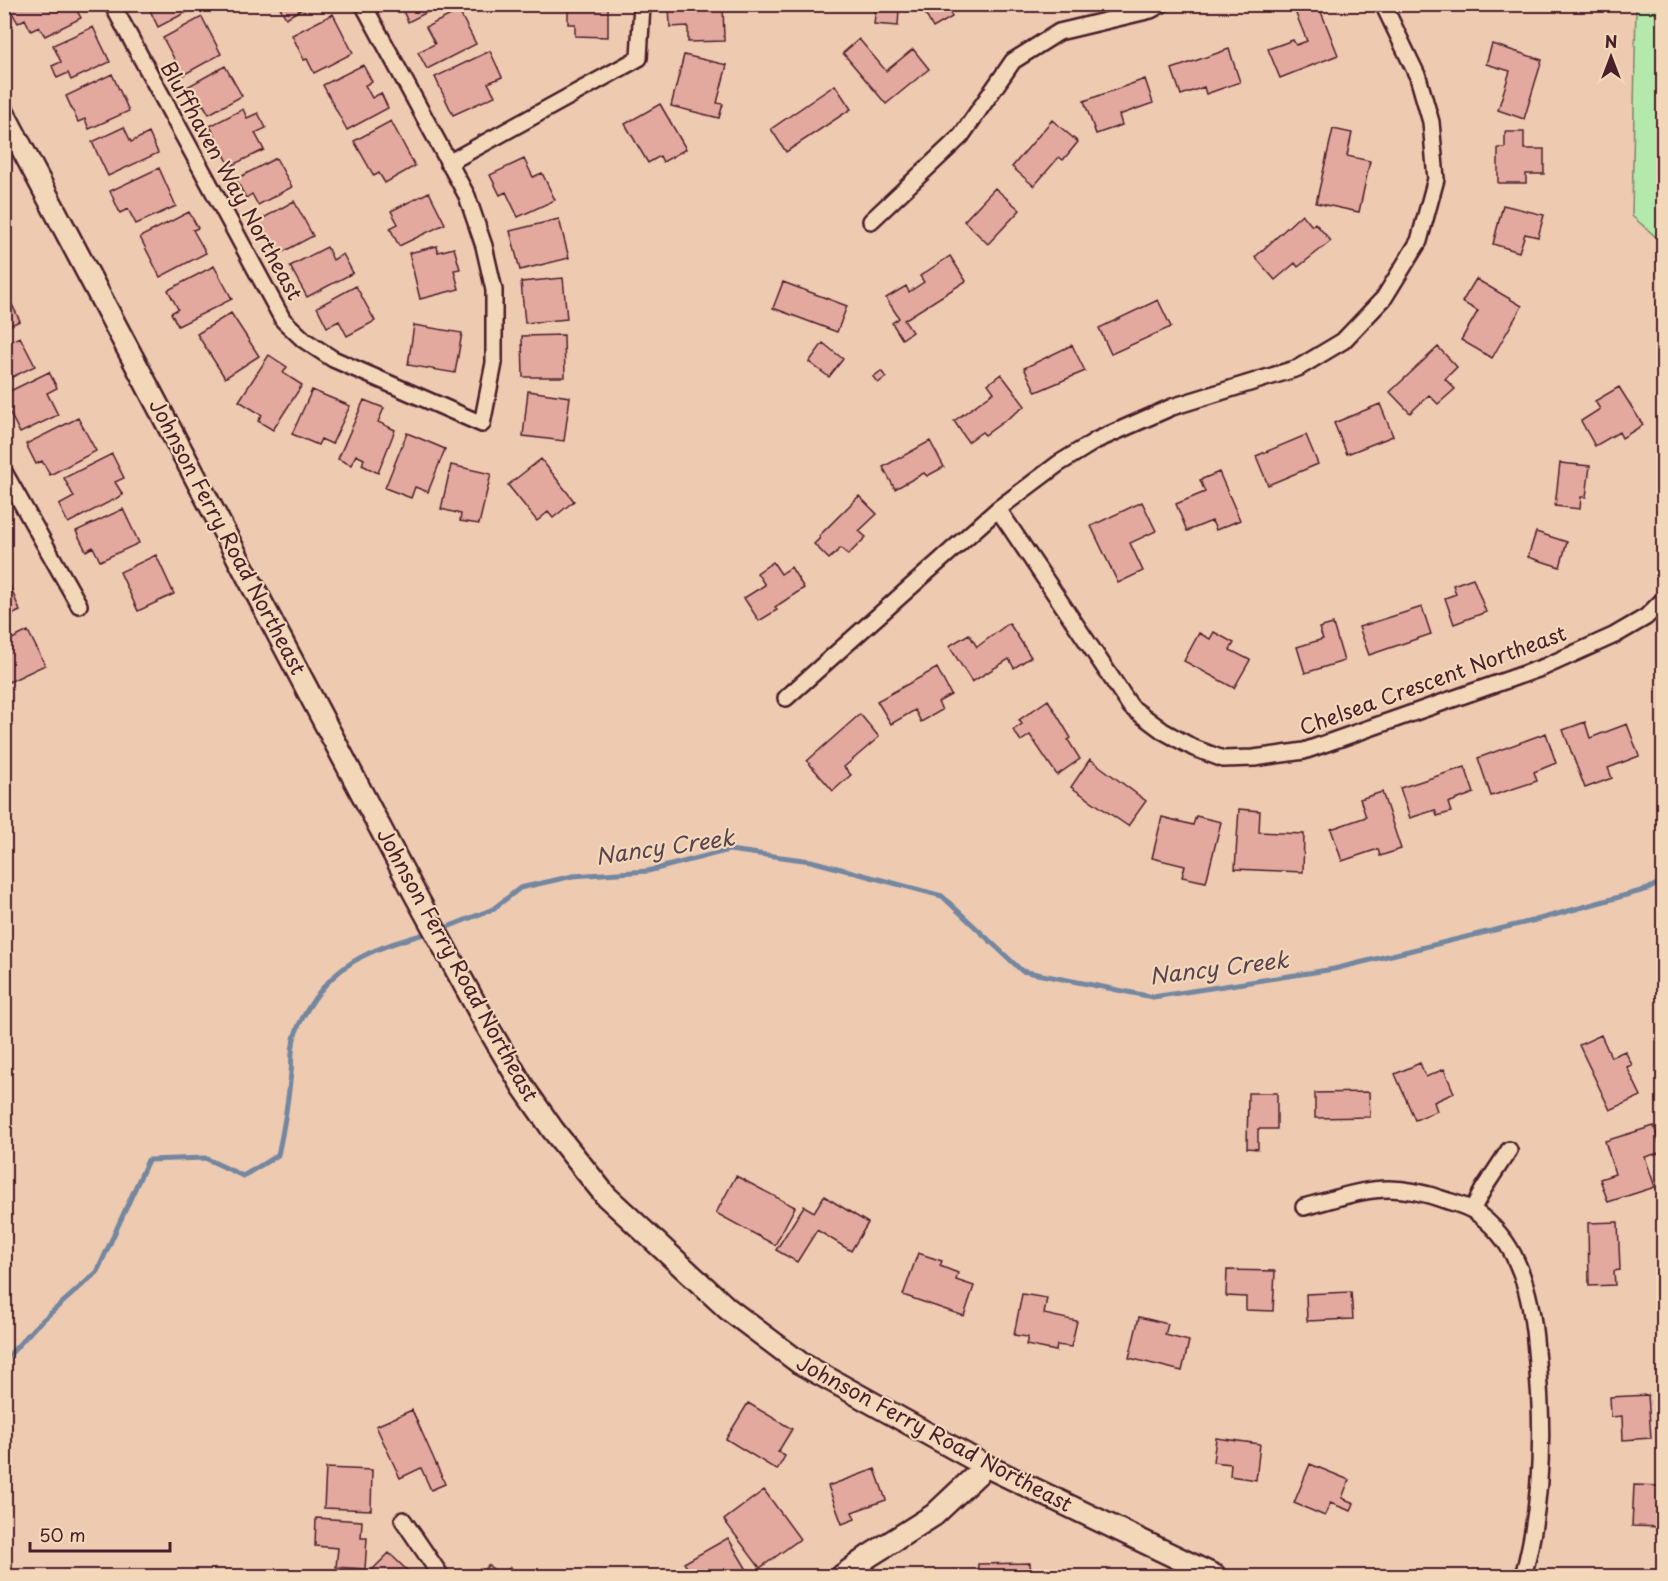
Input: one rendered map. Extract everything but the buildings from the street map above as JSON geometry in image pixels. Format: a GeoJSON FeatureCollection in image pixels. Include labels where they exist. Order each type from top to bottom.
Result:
{"type":"FeatureCollection","features":[{"type":"Feature","properties":{"kind":"main road","name":"Johnson Ferry Road Northeast"},"geometry":{"type":"LineString","coordinates":[[4,114],[449,958],[523,1087],[553,1130],[606,1196],[728,1309],[800,1363],[986,1466],[1215,1576]]}},
{"type":"Feature","properties":{"kind":"main road"},"geometry":{"type":"LineString","coordinates":[[842,1576],[934,1515],[986,1466]]}},
{"type":"Feature","properties":{"kind":"street","name":"Bluffhaven Way Northeast"},"geometry":{"type":"LineString","coordinates":[[112,4],[283,320],[304,340],[333,359],[482,424],[494,363],[494,290],[484,246],[467,196],[363,4]]}},
{"type":"Feature","properties":{"kind":"street"},"geometry":{"type":"LineString","coordinates":[[448,162],[639,58],[642,4]]}},
{"type":"Feature","properties":{"kind":"street"},"geometry":{"type":"LineString","coordinates":[[871,221],[962,136],[1013,61],[1059,32],[1151,10],[1162,4]]}},
{"type":"Feature","properties":{"kind":"street"},"geometry":{"type":"LineString","coordinates":[[786,698],[998,509],[1058,464],[1097,440],[1173,407],[1298,368],[1343,341],[1384,298],[1419,241],[1436,179],[1431,122],[1418,77],[1383,4]]}},
{"type":"Feature","properties":{"kind":"street"},"geometry":{"type":"LineString","coordinates":[[4,472],[79,605]]}},
{"type":"Feature","properties":{"kind":"street","name":"Chelsea Crescent Northeast"},"geometry":{"type":"LineString","coordinates":[[998,509],[1131,707],[1163,731],[1194,748],[1223,759],[1304,752],[1544,667],[1614,635],[1646,617],[1664,598]]}},
{"type":"Feature","properties":{"kind":"street"},"geometry":{"type":"LineString","coordinates":[[1472,1210],[1509,1150]]}},
{"type":"Feature","properties":{"kind":"street"},"geometry":{"type":"LineString","coordinates":[[1304,1207],[1371,1189],[1395,1188],[1425,1193],[1472,1210],[1490,1223],[1507,1243],[1518,1263],[1527,1293],[1535,1332],[1540,1384],[1540,1466],[1531,1546],[1522,1576]]}},
{"type":"Feature","properties":{"kind":"street"},"geometry":{"type":"LineString","coordinates":[[403,1520],[441,1576]]}},
{"type":"Feature","properties":{"kind":"green space"},"geometry":{"type":"Polygon","coordinates":[[[1636,5],[1663,5],[1663,243],[1632,216],[1636,5]]]}},
{"type":"Feature","properties":{"kind":"waterway","name":"Nancy Creek"},"geometry":{"type":"LineString","coordinates":[[440,930],[493,909],[520,888],[573,876],[648,871],[729,850],[811,861],[942,896],[1022,971],[1153,997],[1334,969],[1536,920],[1648,889],[1664,880]]}},
{"type":"Feature","properties":{"kind":"waterway","name":"Nancy Creek"},"geometry":{"type":"LineString","coordinates":[[4,1361],[35,1327],[97,1272],[148,1160],[205,1158],[243,1176],[278,1155],[287,1104],[294,1040],[309,1007],[333,977],[347,966],[377,949],[431,932]]}}]}
